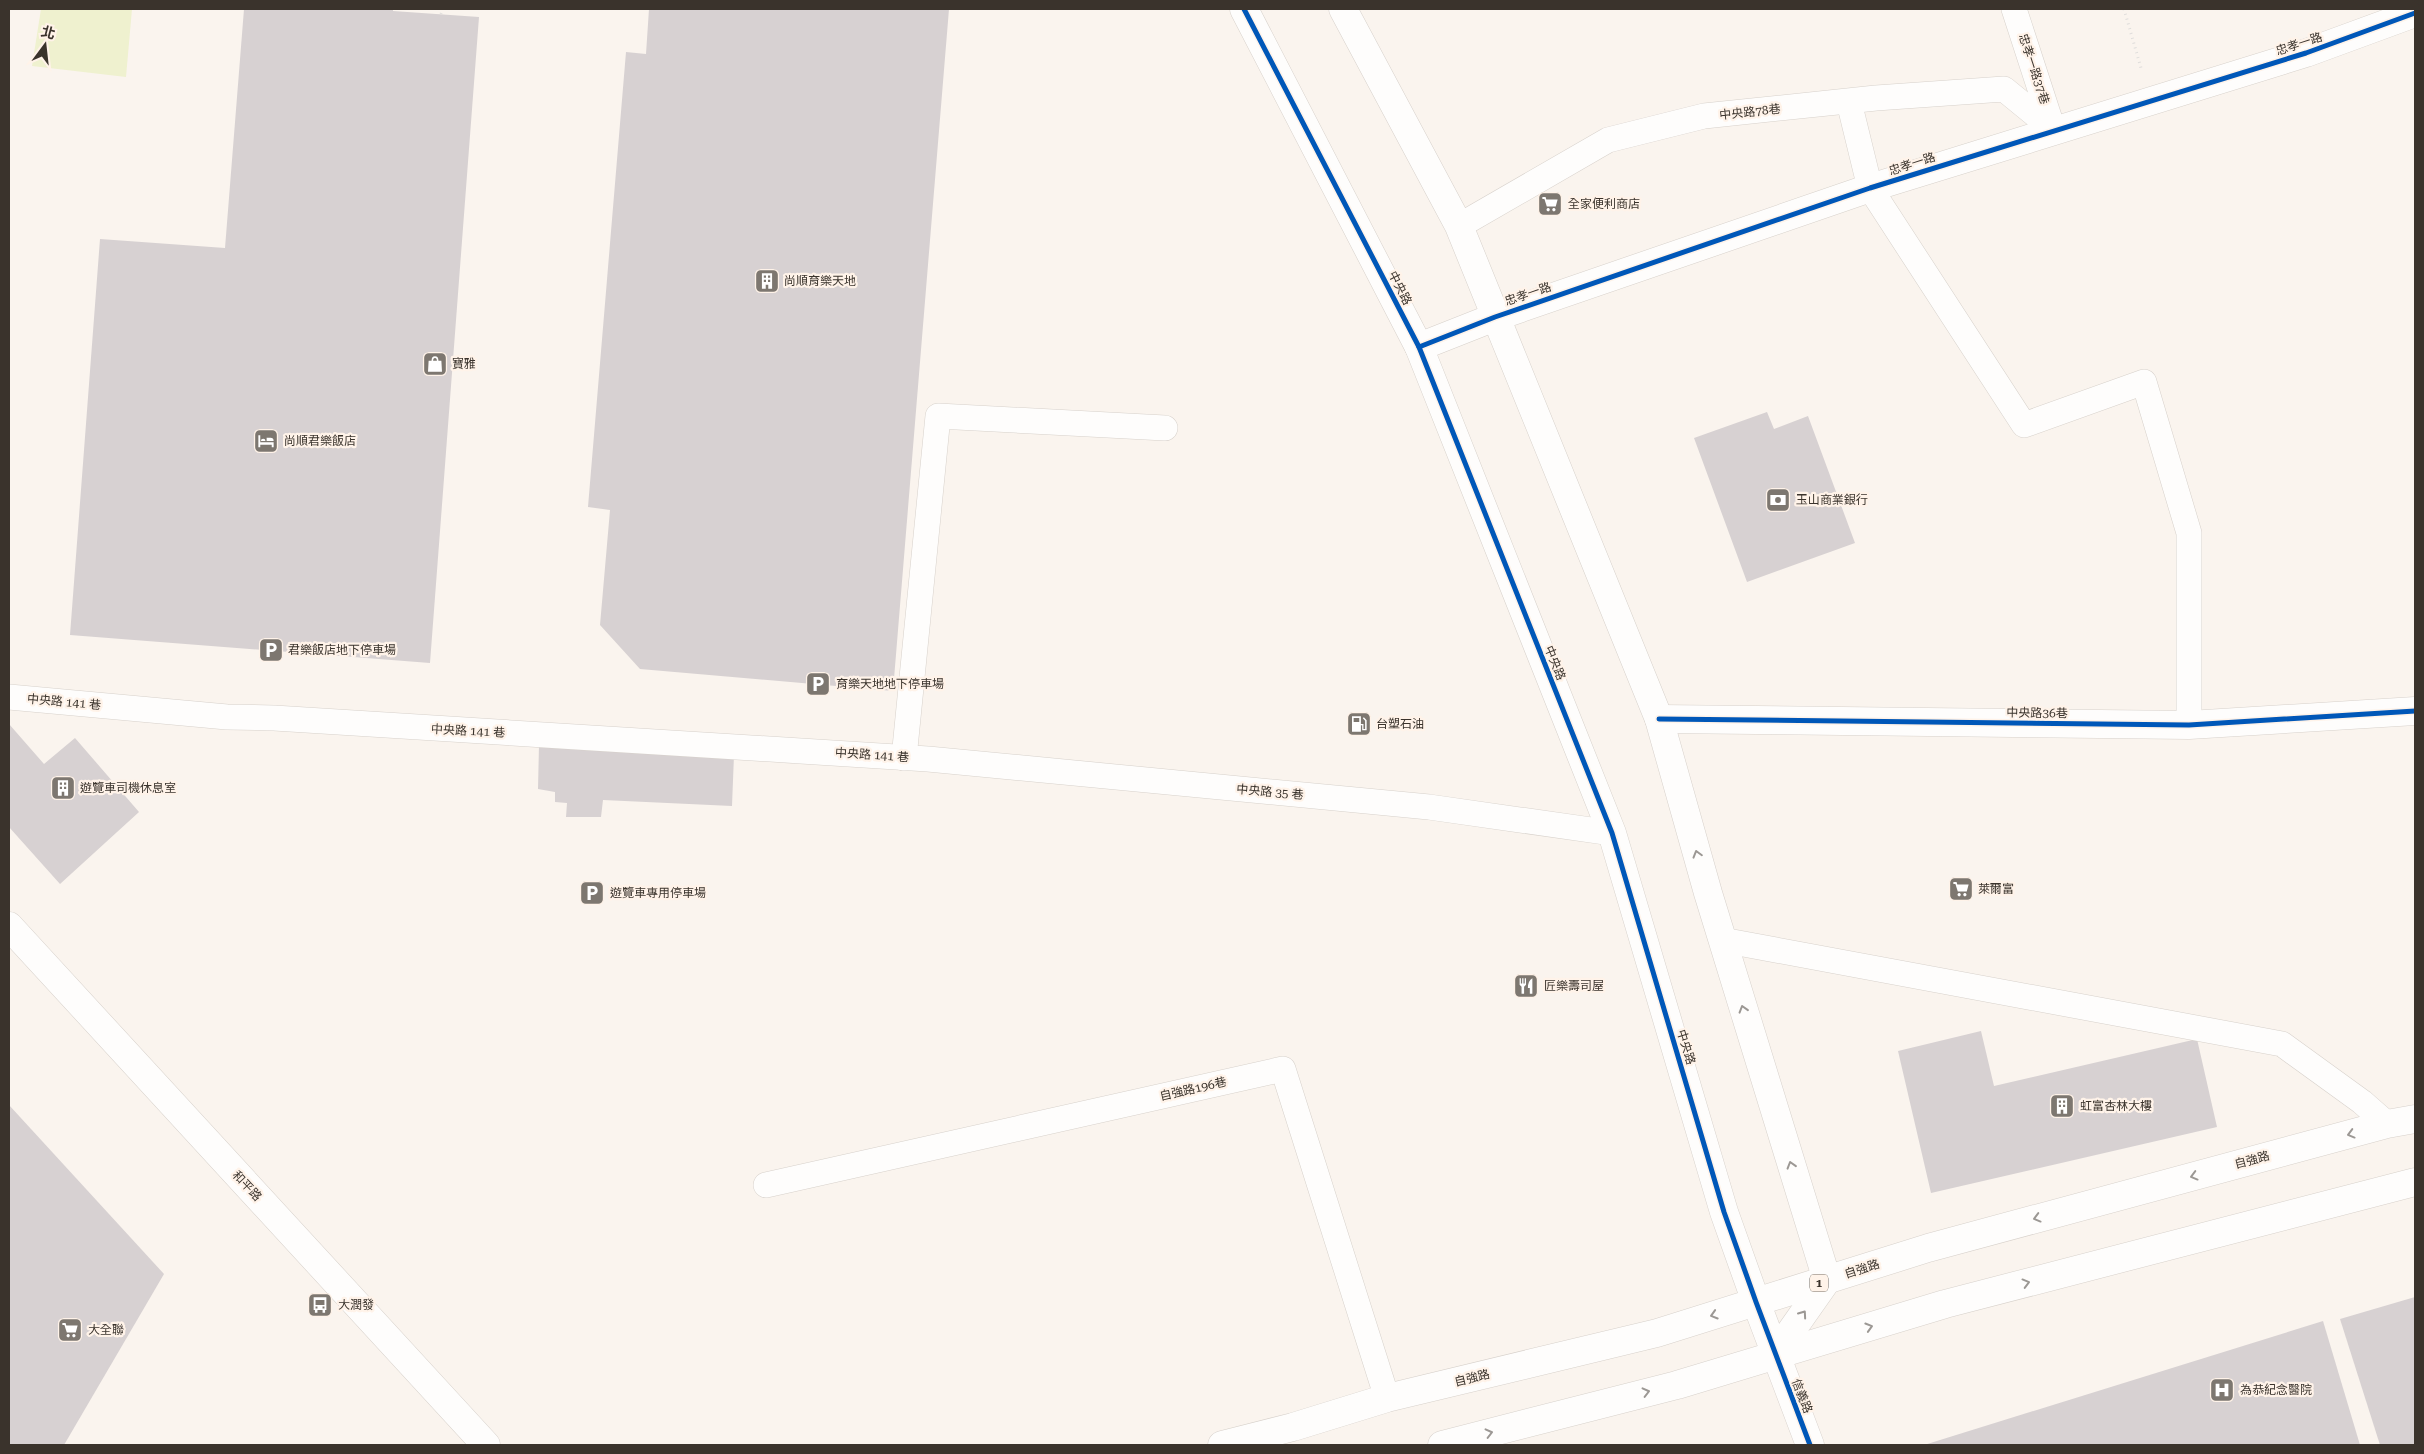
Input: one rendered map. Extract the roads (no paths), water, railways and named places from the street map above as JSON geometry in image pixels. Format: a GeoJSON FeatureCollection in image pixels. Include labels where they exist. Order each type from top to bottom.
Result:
{"type":"FeatureCollection","features":[{"type":"Feature","properties":{"kind":"street","name":"中央路"},"geometry":{"type":"LineString","coordinates":[[1244,9],[1419,347],[1612,833],[1724,1212],[1775,1354]]}},
{"type":"Feature","properties":{"kind":"street"},"geometry":{"type":"LineString","coordinates":[[1343,9],[1459,226],[1659,719],[1722,940],[1827,1280],[1775,1354]]}},
{"type":"Feature","properties":{"kind":"street","name":"忠孝一路"},"geometry":{"type":"LineString","coordinates":[[1419,347],[1495,316],[1870,188],[2306,53],[2415,13]]}},
{"type":"Feature","properties":{"kind":"street","name":"中央路36巷"},"geometry":{"type":"LineString","coordinates":[[1659,719],[2189,725],[2415,711]]}},
{"type":"Feature","properties":{"kind":"street","name":"和平路"},"geometry":{"type":"LineString","coordinates":[[9,926],[486,1445]]}},
{"type":"Feature","properties":{"kind":"street","name":"自強路"},"geometry":{"type":"LineString","coordinates":[[1222,1445],[1296,1436],[1387,1398],[1657,1333],[1928,1248],[2415,1118]]}},
{"type":"Feature","properties":{"kind":"street"},"geometry":{"type":"LineString","coordinates":[[1442,1445],[1677,1385],[1945,1304],[2415,1182]]}},
{"type":"Feature","properties":{"kind":"street","name":"信義路"},"geometry":{"type":"LineString","coordinates":[[1775,1354],[1810,1445]]}},
{"type":"Feature","properties":{"kind":"lane","name":"忠孝一路37巷"},"geometry":{"type":"LineString","coordinates":[[2014,9],[2053,130]]}},
{"type":"Feature","properties":{"kind":"lane","name":"中央路78巷"},"geometry":{"type":"LineString","coordinates":[[1459,226],[1608,140],[1704,116],[2004,89],[2053,130]]}},
{"type":"Feature","properties":{"kind":"lane"},"geometry":{"type":"LineString","coordinates":[[1848,102],[1870,188],[2024,425],[2144,382],[2189,533],[2189,725]]}},
{"type":"Feature","properties":{"kind":"lane"},"geometry":{"type":"LineString","coordinates":[[916,758],[938,416],[1164,428]]}},
{"type":"Feature","properties":{"kind":"lane","name":"中央路 141 巷"},"geometry":{"type":"LineString","coordinates":[[9,696],[227,717],[274,718],[916,758]]}},
{"type":"Feature","properties":{"kind":"lane","name":"中央路 35 巷"},"geometry":{"type":"LineString","coordinates":[[916,758],[1429,807],[1612,833]]}},
{"type":"Feature","properties":{"kind":"lane"},"geometry":{"type":"LineString","coordinates":[[1722,940],[2282,1044],[2362,1102],[2387,1124]]}},
{"type":"Feature","properties":{"kind":"lane","name":"自強路196巷"},"geometry":{"type":"LineString","coordinates":[[766,1185],[1283,1068],[1387,1398]]}},
{"type":"Feature","properties":{"kind":"place","name":"全家便利商店"},"geometry":{"type":"Point","coordinates":[1550,204]}},
{"type":"Feature","properties":{"kind":"place","name":"尚順育樂天地"},"geometry":{"type":"Point","coordinates":[767,281]}},
{"type":"Feature","properties":{"kind":"place","name":"寶雅"},"geometry":{"type":"Point","coordinates":[435,364]}},
{"type":"Feature","properties":{"kind":"place","name":"尚順君樂飯店"},"geometry":{"type":"Point","coordinates":[266,441]}},
{"type":"Feature","properties":{"kind":"place","name":"玉山商業銀行"},"geometry":{"type":"Point","coordinates":[1778,500]}},
{"type":"Feature","properties":{"kind":"place","name":"君樂飯店地下停車場"},"geometry":{"type":"Point","coordinates":[271,650]}},
{"type":"Feature","properties":{"kind":"place","name":"育樂天地地下停車場"},"geometry":{"type":"Point","coordinates":[818,684]}},
{"type":"Feature","properties":{"kind":"place","name":"台塑石油"},"geometry":{"type":"Point","coordinates":[1359,724]}},
{"type":"Feature","properties":{"kind":"place","name":"遊覽車司機休息室"},"geometry":{"type":"Point","coordinates":[63,788]}},
{"type":"Feature","properties":{"kind":"place","name":"萊爾富"},"geometry":{"type":"Point","coordinates":[1961,889]}},
{"type":"Feature","properties":{"kind":"place","name":"遊覽車專用停車場"},"geometry":{"type":"Point","coordinates":[592,893]}},
{"type":"Feature","properties":{"kind":"place","name":"匠樂壽司屋"},"geometry":{"type":"Point","coordinates":[1526,986]}},
{"type":"Feature","properties":{"kind":"place","name":"虹富杏林大樓"},"geometry":{"type":"Point","coordinates":[2062,1106]}},
{"type":"Feature","properties":{"kind":"place","name":"大潤發"},"geometry":{"type":"Point","coordinates":[320,1305]}},
{"type":"Feature","properties":{"kind":"place","name":"大全聯"},"geometry":{"type":"Point","coordinates":[70,1330]}},
{"type":"Feature","properties":{"kind":"place","name":"為恭紀念醫院"},"geometry":{"type":"Point","coordinates":[2222,1390]}}]}
